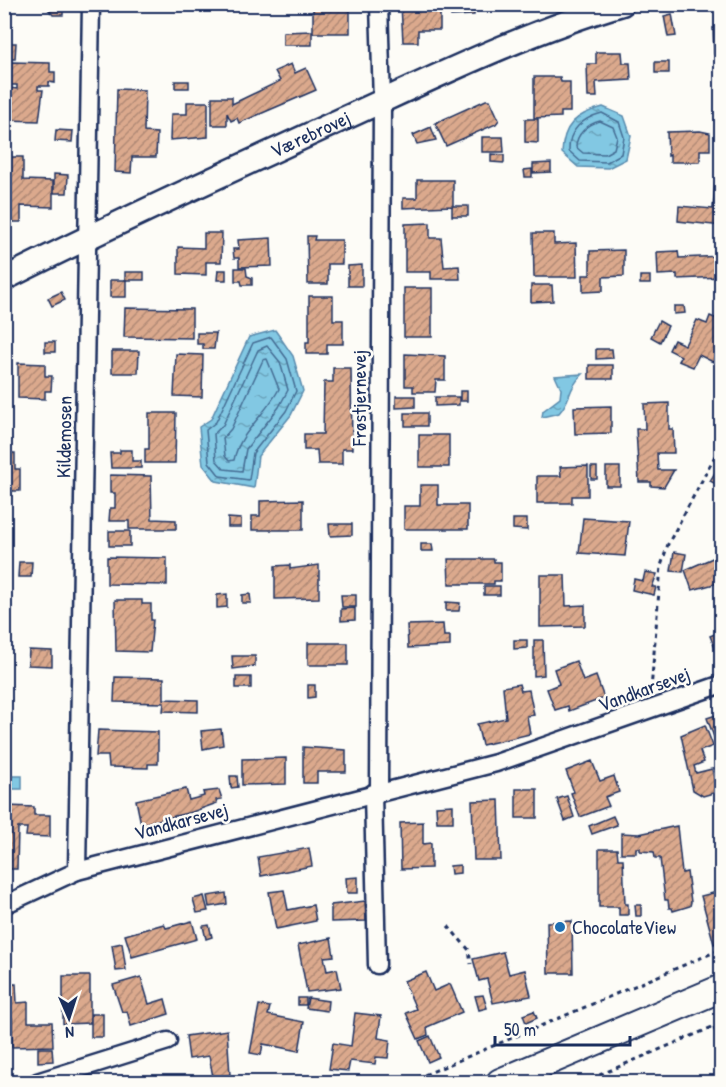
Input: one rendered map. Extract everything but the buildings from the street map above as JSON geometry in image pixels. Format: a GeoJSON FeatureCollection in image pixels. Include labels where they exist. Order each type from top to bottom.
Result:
{"type":"FeatureCollection","features":[{"type":"Feature","properties":{"kind":"main road"},"geometry":{"type":"LineString","coordinates":[[500,1083],[722,988]]}},
{"type":"Feature","properties":{"kind":"street","name":"Kildemosen"},"geometry":{"type":"LineString","coordinates":[[77,871],[91,4]]}},
{"type":"Feature","properties":{"kind":"street","name":"Frøstjernevej"},"geometry":{"type":"LineString","coordinates":[[376,792],[382,102],[380,4]]}},
{"type":"Feature","properties":{"kind":"street","name":"Værebrovej"},"geometry":{"type":"LineString","coordinates":[[4,279],[87,236],[382,102],[548,30],[622,4]]}},
{"type":"Feature","properties":{"kind":"street","name":"Vandkarsevej"},"geometry":{"type":"LineString","coordinates":[[4,905],[77,871],[376,792],[496,763],[722,684]]}},
{"type":"Feature","properties":{"kind":"street"},"geometry":{"type":"LineString","coordinates":[[376,792],[377,965]]}},
{"type":"Feature","properties":{"kind":"street"},"geometry":{"type":"LineString","coordinates":[[37,1083],[168,1041]]}},
{"type":"Feature","properties":{"kind":"path"},"geometry":{"type":"LineString","coordinates":[[650,710],[661,566],[668,544],[722,443]]}},
{"type":"Feature","properties":{"kind":"path"},"geometry":{"type":"LineString","coordinates":[[448,926],[469,950],[471,964]]}},
{"type":"Feature","properties":{"kind":"path"},"geometry":{"type":"LineString","coordinates":[[408,1083],[722,950]]}},
{"type":"Feature","properties":{"kind":"path"},"geometry":{"type":"LineString","coordinates":[[583,1083],[722,1023]]}},
{"type":"Feature","properties":{"kind":"path"},"geometry":{"type":"LineString","coordinates":[[714,1026],[716,1034],[722,1032]]}},
{"type":"Feature","properties":{"kind":"water"},"geometry":{"type":"Polygon","coordinates":[[[603,107],[624,116],[631,136],[626,159],[608,168],[578,167],[562,153],[565,135],[578,117],[603,107]]]}},
{"type":"Feature","properties":{"kind":"water"},"geometry":{"type":"Polygon","coordinates":[[[275,330],[293,356],[303,391],[291,415],[258,456],[254,488],[216,481],[203,465],[199,427],[211,419],[249,337],[275,330]]]}},
{"type":"Feature","properties":{"kind":"water"},"geometry":{"type":"Polygon","coordinates":[[[583,374],[559,413],[542,417],[543,411],[560,398],[561,389],[555,376],[583,374]]]}},
{"type":"Feature","properties":{"kind":"water"},"geometry":{"type":"Polygon","coordinates":[[[5,776],[22,776],[22,789],[5,789],[5,776]]]}},
{"type":"Feature","properties":{"kind":"place","name":"ChocolateView"},"geometry":{"type":"Point","coordinates":[560,927]}}]}
